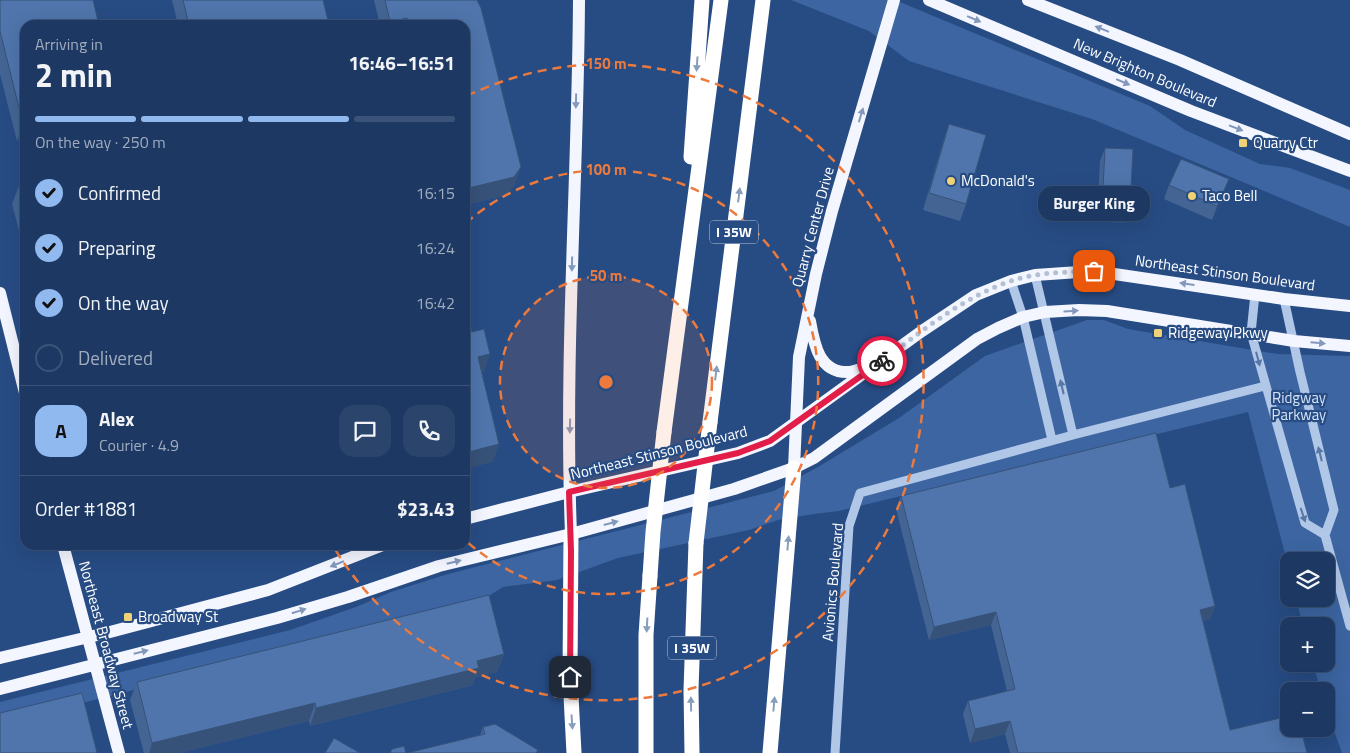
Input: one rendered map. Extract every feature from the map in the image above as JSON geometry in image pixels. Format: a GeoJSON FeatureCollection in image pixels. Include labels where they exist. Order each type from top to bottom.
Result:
{"type":"FeatureCollection","features":[{"type":"Feature","properties":{"kind":"highway"},"geometry":{"type":"LineString","coordinates":[[681,291],[702,0]]}},
{"type":"Feature","properties":{"kind":"highway","name":"I 35W"},"geometry":{"type":"LineString","coordinates":[[646,753],[646,645],[653,532],[681,291],[721,0]]}},
{"type":"Feature","properties":{"kind":"highway","name":"I 35W"},"geometry":{"type":"LineString","coordinates":[[692,753],[691,690],[696,543],[763,0]]}},
{"type":"Feature","properties":{"kind":"highway"},"geometry":{"type":"LineString","coordinates":[[770,753],[794,468]]}},
{"type":"Feature","properties":{"kind":"highway"},"geometry":{"type":"LineString","coordinates":[[571,534],[570,677],[574,753]]}},
{"type":"Feature","properties":{"kind":"main road"},"geometry":{"type":"LineString","coordinates":[[571,534],[569,492],[572,289],[579,0]]}},
{"type":"Feature","properties":{"kind":"main road","name":"Quarry Center Drive"},"geometry":{"type":"LineString","coordinates":[[794,468],[799,357],[808,312],[823,243],[894,0]]}},
{"type":"Feature","properties":{"kind":"main road","name":"New Brighton Boulevard"},"geometry":{"type":"LineString","coordinates":[[929,0],[1191,111],[1350,171]]}},
{"type":"Feature","properties":{"kind":"main road","name":"New Brighton Boulevard"},"geometry":{"type":"LineString","coordinates":[[1028,0],[1180,60],[1350,134]]}},
{"type":"Feature","properties":{"kind":"main road","name":"Northeast Stinson Boulevard"},"geometry":{"type":"LineString","coordinates":[[470,518],[569,492],[738,453],[770,441],[922,331],[976,295],[1011,281],[1035,275],[1094,271],[1284,299],[1350,306]]}},
{"type":"Feature","properties":{"kind":"main road"},"geometry":{"type":"LineString","coordinates":[[0,292],[20,373]]}},
{"type":"Feature","properties":{"kind":"main road"},"geometry":{"type":"LineString","coordinates":[[0,689],[277,618],[348,597],[439,566],[571,534],[734,489],[794,468],[814,458],[977,339],[1023,317],[1045,312],[1107,311],[1294,341],[1350,346]]}},
{"type":"Feature","properties":{"kind":"main road"},"geometry":{"type":"LineString","coordinates":[[808,312],[814,345],[823,361],[837,370],[849,372],[877,365]]}},
{"type":"Feature","properties":{"kind":"main road","name":"Northeast Broadway Street"},"geometry":{"type":"LineString","coordinates":[[64,550],[118,753]]}},
{"type":"Feature","properties":{"kind":"main road"},"geometry":{"type":"LineString","coordinates":[[0,658],[110,632],[268,590],[369,550]]}},
{"type":"Feature","properties":{"kind":"street"},"geometry":{"type":"LineString","coordinates":[[1035,275],[1073,435]]}},
{"type":"Feature","properties":{"kind":"street"},"geometry":{"type":"LineString","coordinates":[[1011,281],[1023,317],[1052,440]]}},
{"type":"Feature","properties":{"kind":"street"},"geometry":{"type":"LineString","coordinates":[[1256,294],[1251,333],[1265,386],[1306,523],[1325,535]]}},
{"type":"Feature","properties":{"kind":"street"},"geometry":{"type":"LineString","coordinates":[[1284,299],[1334,510],[1325,535],[1350,626]]}},
{"type":"Feature","properties":{"kind":"street","name":"Avionics Boulevard"},"geometry":{"type":"LineString","coordinates":[[835,753],[849,526],[860,493],[1052,440],[1265,386]]}},
{"type":"Feature","properties":{"kind":"green space"},"geometry":{"type":"Polygon","coordinates":[[[791,0],[895,0],[1150,106],[1185,130],[1260,164],[1290,168],[1350,190],[1350,227],[1092,119],[909,61],[869,31],[791,0]]]}},
{"type":"Feature","properties":{"kind":"green space","name":"Ridgway Parkway"},"geometry":{"type":"Polygon","coordinates":[[[1087,320],[1104,320],[1128,329],[1277,354],[1350,356],[1350,753],[1342,753],[1335,733],[1335,682],[1318,682],[1315,672],[1335,672],[1335,617],[1301,617],[1298,607],[1335,607],[1335,552],[1285,552],[1248,412],[839,511],[778,520],[749,530],[618,558],[557,580],[503,587],[479,602],[0,724],[0,702],[290,630],[356,607],[391,592],[448,574],[774,491],[899,418],[985,356],[1087,320]]]}},
{"type":"Feature","properties":{"kind":"building"},"geometry":{"type":"Polygon","coordinates":[[[0,0],[93,0],[98,20],[20,20],[20,112],[0,31],[0,0]]]}},
{"type":"Feature","properties":{"kind":"building"},"geometry":{"type":"Polygon","coordinates":[[[183,0],[323,0],[328,20],[188,20],[183,0]]]}},
{"type":"Feature","properties":{"kind":"building"},"geometry":{"type":"Polygon","coordinates":[[[385,0],[477,0],[481,8],[521,167],[514,177],[470,188],[470,20],[408,20],[407,18],[390,20],[385,0]]]}},
{"type":"Feature","properties":{"kind":"building","name":"McDonald's"},"geometry":{"type":"Polygon","coordinates":[[[949,124],[986,135],[966,204],[929,193],[949,124]]]}},
{"type":"Feature","properties":{"kind":"building"},"geometry":{"type":"Polygon","coordinates":[[[1105,148],[1133,149],[1130,209],[1102,208],[1105,148]]]}},
{"type":"Feature","properties":{"kind":"building"},"geometry":{"type":"Polygon","coordinates":[[[1181,159],[1229,179],[1217,206],[1169,185],[1181,159]]]}},
{"type":"Feature","properties":{"kind":"building"},"geometry":{"type":"Polygon","coordinates":[[[470,324],[472,332],[484,329],[490,354],[478,357],[499,444],[470,452],[470,324]]]}},
{"type":"Feature","properties":{"kind":"building"},"geometry":{"type":"Polygon","coordinates":[[[1156,433],[1170,488],[1185,484],[1215,606],[1200,610],[1230,730],[1280,718],[1280,737],[1303,737],[1307,753],[1018,753],[1010,721],[975,729],[968,701],[1015,689],[996,612],[934,627],[901,496],[1156,433]]]}},
{"type":"Feature","properties":{"kind":"building"},"geometry":{"type":"Polygon","coordinates":[[[489,595],[504,654],[477,661],[479,668],[316,708],[315,703],[152,743],[137,682],[489,595]]]}},
{"type":"Feature","properties":{"kind":"building"},"geometry":{"type":"Polygon","coordinates":[[[82,693],[97,753],[0,753],[0,713],[82,693]]]}},
{"type":"Feature","properties":{"kind":"building"},"geometry":{"type":"Polygon","coordinates":[[[495,724],[538,750],[536,753],[407,753],[485,734],[483,727],[495,724]]]}},
{"type":"Feature","properties":{"kind":"building"},"geometry":{"type":"Polygon","coordinates":[[[334,738],[360,753],[325,753],[334,738]]]}},
{"type":"Feature","properties":{"kind":"building"},"geometry":{"type":"Polygon","coordinates":[[[404,746],[406,753],[390,753],[392,749],[404,746]]]}},
{"type":"Feature","properties":{"kind":"way so far"},"geometry":{"type":"LineString","coordinates":[[882,361],[922,331],[976,295],[1011,281],[1035,275],[1094,271]]}},
{"type":"Feature","properties":{"kind":"place","name":"Quarry Ctr"},"geometry":{"type":"Point","coordinates":[1243,143]}},
{"type":"Feature","properties":{"kind":"place","name":"McDonald's"},"geometry":{"type":"Point","coordinates":[951,181]}},
{"type":"Feature","properties":{"kind":"place","name":"Taco Bell"},"geometry":{"type":"Point","coordinates":[1192,196]}},
{"type":"Feature","properties":{"kind":"place","name":"Burger King"},"geometry":{"type":"Point","coordinates":[1094,271]}},
{"type":"Feature","properties":{"kind":"place","name":"Ridgeway Pkwy"},"geometry":{"type":"Point","coordinates":[1158,333]}},
{"type":"Feature","properties":{"kind":"place","name":"Broadway St"},"geometry":{"type":"Point","coordinates":[128,617]}},
{"type":"Feature","properties":{"kind":"route"},"geometry":{"type":"LineString","coordinates":[[570,677],[571,551],[569,492],[738,453],[770,441],[882,361]]}}]}
